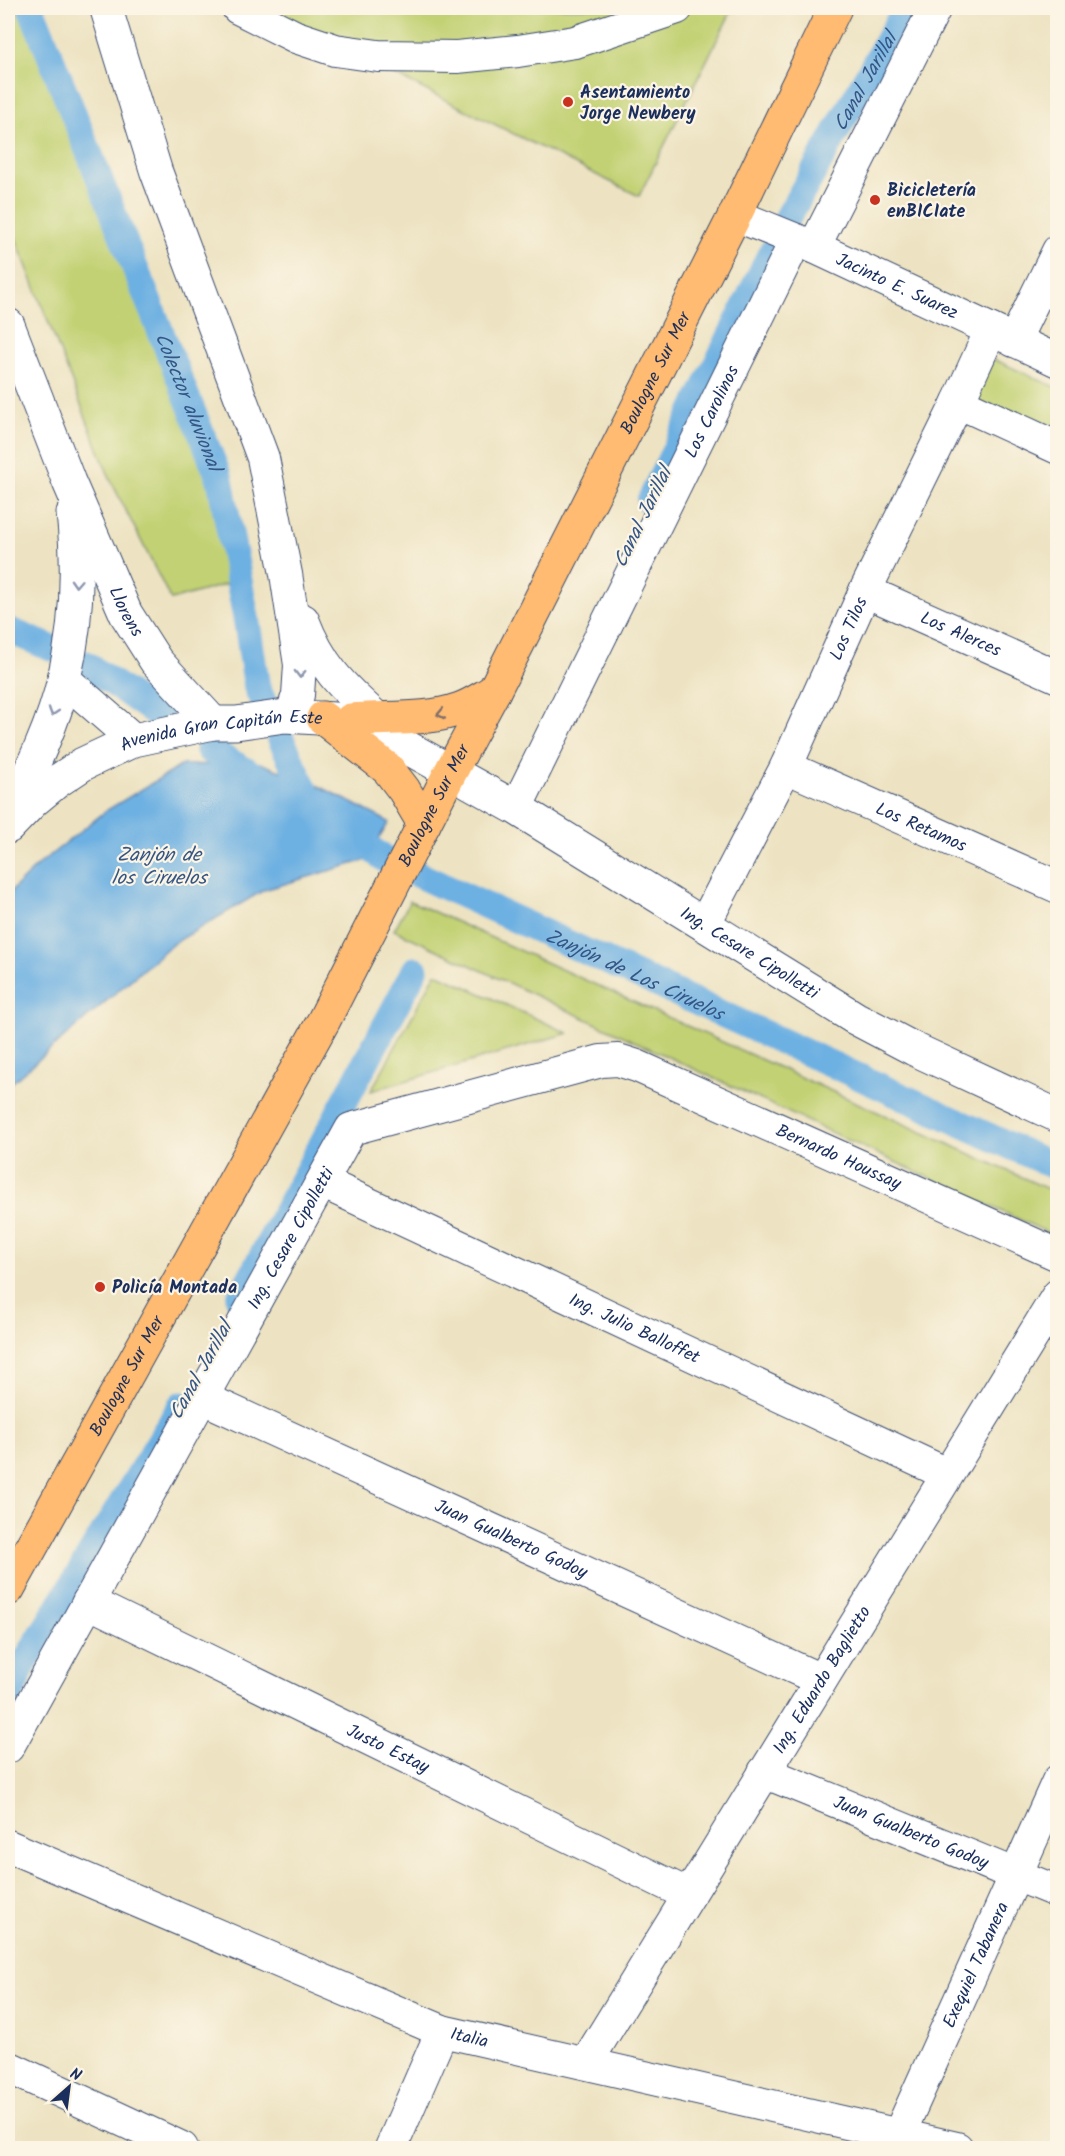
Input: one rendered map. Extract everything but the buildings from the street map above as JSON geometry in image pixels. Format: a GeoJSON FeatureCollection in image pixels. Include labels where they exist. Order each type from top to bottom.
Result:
{"type":"FeatureCollection","features":[{"type":"Feature","properties":{"kind":"main road","name":"Boulogne Sur Mer"},"geometry":{"type":"LineString","coordinates":[[8,1589],[313,1040],[494,691],[735,215],[835,8]]}},
{"type":"Feature","properties":{"kind":"main road"},"geometry":{"type":"LineString","coordinates":[[351,719],[418,718],[444,714],[463,708],[494,691]]}},
{"type":"Feature","properties":{"kind":"main road"},"geometry":{"type":"LineString","coordinates":[[351,719],[404,790],[424,824]]}},
{"type":"Feature","properties":{"kind":"street"},"geometry":{"type":"LineString","coordinates":[[106,8],[156,171],[263,458],[286,574],[300,665],[298,695],[288,716]]}},
{"type":"Feature","properties":{"kind":"street"},"geometry":{"type":"LineString","coordinates":[[238,8],[296,37],[335,50],[378,56],[458,57],[575,42],[677,8]]}},
{"type":"Feature","properties":{"kind":"street","name":"Los Carolinos"},"geometry":{"type":"LineString","coordinates":[[516,808],[805,244],[934,8]]}},
{"type":"Feature","properties":{"kind":"street","name":"Jacinto E. Suarez"},"geometry":{"type":"LineString","coordinates":[[735,215],[805,244],[1058,362]]}},
{"type":"Feature","properties":{"kind":"street","name":"Los Tilos"},"geometry":{"type":"LineString","coordinates":[[704,926],[786,767],[865,591],[958,402],[1058,251]]}},
{"type":"Feature","properties":{"kind":"street","name":"Llorens"},"geometry":{"type":"LineString","coordinates":[[8,325],[69,482],[126,614],[156,661],[225,723]]}},
{"type":"Feature","properties":{"kind":"street"},"geometry":{"type":"LineString","coordinates":[[958,402],[1058,448]]}},
{"type":"Feature","properties":{"kind":"street","name":"Llorens"},"geometry":{"type":"LineString","coordinates":[[8,817],[47,733],[64,679],[73,626],[77,578],[76,537],[69,482]]}},
{"type":"Feature","properties":{"kind":"street"},"geometry":{"type":"LineString","coordinates":[[286,574],[306,628],[329,672],[349,694],[351,719]]}},
{"type":"Feature","properties":{"kind":"street","name":"Los Alerces"},"geometry":{"type":"LineString","coordinates":[[865,591],[1058,677]]}},
{"type":"Feature","properties":{"kind":"street"},"geometry":{"type":"LineString","coordinates":[[64,679],[134,740]]}},
{"type":"Feature","properties":{"kind":"street","name":"Avenida Gran Capitán Este"},"geometry":{"type":"LineString","coordinates":[[8,827],[33,801],[56,782],[98,756],[134,740],[225,723],[288,716],[351,719],[451,771]]}},
{"type":"Feature","properties":{"kind":"street","name":"Los Retamos"},"geometry":{"type":"LineString","coordinates":[[786,767],[1058,888]]}},
{"type":"Feature","properties":{"kind":"street","name":"Ing. Cesare Cipolletti"},"geometry":{"type":"LineString","coordinates":[[451,771],[516,808],[855,1018],[914,1049],[1058,1116]]}},
{"type":"Feature","properties":{"kind":"street","name":"Ing. Cesare Cipolletti"},"geometry":{"type":"LineString","coordinates":[[8,1747],[351,1129],[601,1061],[618,1060]]}},
{"type":"Feature","properties":{"kind":"street","name":"Bernardo Houssay"},"geometry":{"type":"LineString","coordinates":[[618,1060],[637,1066],[1058,1255]]}},
{"type":"Feature","properties":{"kind":"street","name":"Ing. Julio Balloffet"},"geometry":{"type":"LineString","coordinates":[[322,1182],[947,1474]]}},
{"type":"Feature","properties":{"kind":"street","name":"Ing. Eduardo Baglietto"},"geometry":{"type":"LineString","coordinates":[[586,2063],[1058,1295]]}},
{"type":"Feature","properties":{"kind":"street","name":"Juan Gualberto Godoy"},"geometry":{"type":"LineString","coordinates":[[203,1398],[821,1680]]}},
{"type":"Feature","properties":{"kind":"street","name":"Justo Estay"},"geometry":{"type":"LineString","coordinates":[[88,1602],[689,1895]]}},
{"type":"Feature","properties":{"kind":"street","name":"Juan Gualberto Godoy"},"geometry":{"type":"LineString","coordinates":[[764,1772],[1058,1892]]}},
{"type":"Feature","properties":{"kind":"street","name":"Exequiel Tabanera"},"geometry":{"type":"LineString","coordinates":[[896,2142],[1058,1781]]}},
{"type":"Feature","properties":{"kind":"street","name":"Italia"},"geometry":{"type":"LineString","coordinates":[[8,1846],[442,2031],[586,2063],[896,2142],[957,2148]]}},
{"type":"Feature","properties":{"kind":"street"},"geometry":{"type":"LineString","coordinates":[[391,2148],[442,2031]]}},
{"type":"Feature","properties":{"kind":"street"},"geometry":{"type":"LineString","coordinates":[[8,2067],[182,2148]]}},
{"type":"Feature","properties":{"kind":"green space"},"geometry":{"type":"Polygon","coordinates":[[[8,8],[29,8],[234,488],[251,577],[171,600],[110,479],[8,219],[8,8]]]}},
{"type":"Feature","properties":{"kind":"green space","name":"Asentamiento Jorge Newbery"},"geometry":{"type":"Polygon","coordinates":[[[260,8],[733,8],[639,196],[260,8]]]}},
{"type":"Feature","properties":{"kind":"green space"},"geometry":{"type":"Polygon","coordinates":[[[993,359],[1057,388],[1057,439],[974,402],[993,359]]]}},
{"type":"Feature","properties":{"kind":"green space"},"geometry":{"type":"Polygon","coordinates":[[[410,901],[1057,1193],[1057,1237],[394,930],[410,901]]]}},
{"type":"Feature","properties":{"kind":"green space"},"geometry":{"type":"Polygon","coordinates":[[[436,973],[568,1033],[371,1091],[436,973]]]}},
{"type":"Feature","properties":{"kind":"water","name":"Zanjón de los Ciruelos"},"geometry":{"type":"Polygon","coordinates":[[[260,763],[321,787],[389,822],[366,860],[264,890],[171,945],[8,1086],[8,894],[38,865],[107,810],[182,765],[260,763]]]}},
{"type":"Feature","properties":{"kind":"waterway","name":"Colector aluvional"},"geometry":{"type":"LineString","coordinates":[[31,8],[220,480],[257,688],[312,805]]}},
{"type":"Feature","properties":{"kind":"waterway","name":"Canal Jarillal"},"geometry":{"type":"LineString","coordinates":[[787,219],[906,8]]}},
{"type":"Feature","properties":{"kind":"waterway","name":"Canal Jarillal"},"geometry":{"type":"LineString","coordinates":[[650,501],[771,253]]}},
{"type":"Feature","properties":{"kind":"waterway","name":"Colector aluvional"},"geometry":{"type":"LineString","coordinates":[[8,630],[51,648]]}},
{"type":"Feature","properties":{"kind":"waterway","name":"Colector aluvional"},"geometry":{"type":"LineString","coordinates":[[86,664],[164,719]]}},
{"type":"Feature","properties":{"kind":"waterway","name":"Zanjón de Los Ciruelos"},"geometry":{"type":"LineString","coordinates":[[209,750],[263,780]]}},
{"type":"Feature","properties":{"kind":"waterway","name":"Zanjón de Los Ciruelos"},"geometry":{"type":"LineString","coordinates":[[344,829],[386,860],[1058,1168]]}},
{"type":"Feature","properties":{"kind":"waterway","name":"Canal Jarillal"},"geometry":{"type":"LineString","coordinates":[[239,1299],[415,970]]}},
{"type":"Feature","properties":{"kind":"waterway","name":"Canal Jarillal"},"geometry":{"type":"LineString","coordinates":[[8,1700],[22,1667],[182,1404]]}},
{"type":"Feature","properties":{"kind":"place","name":"Asentamiento Jorge Newbery"},"geometry":{"type":"Point","coordinates":[568,102]}},
{"type":"Feature","properties":{"kind":"place","name":"Bicicletería enBICIate"},"geometry":{"type":"Point","coordinates":[875,200]}},
{"type":"Feature","properties":{"kind":"place","name":"Policía Montada"},"geometry":{"type":"Point","coordinates":[100,1287]}}]}
